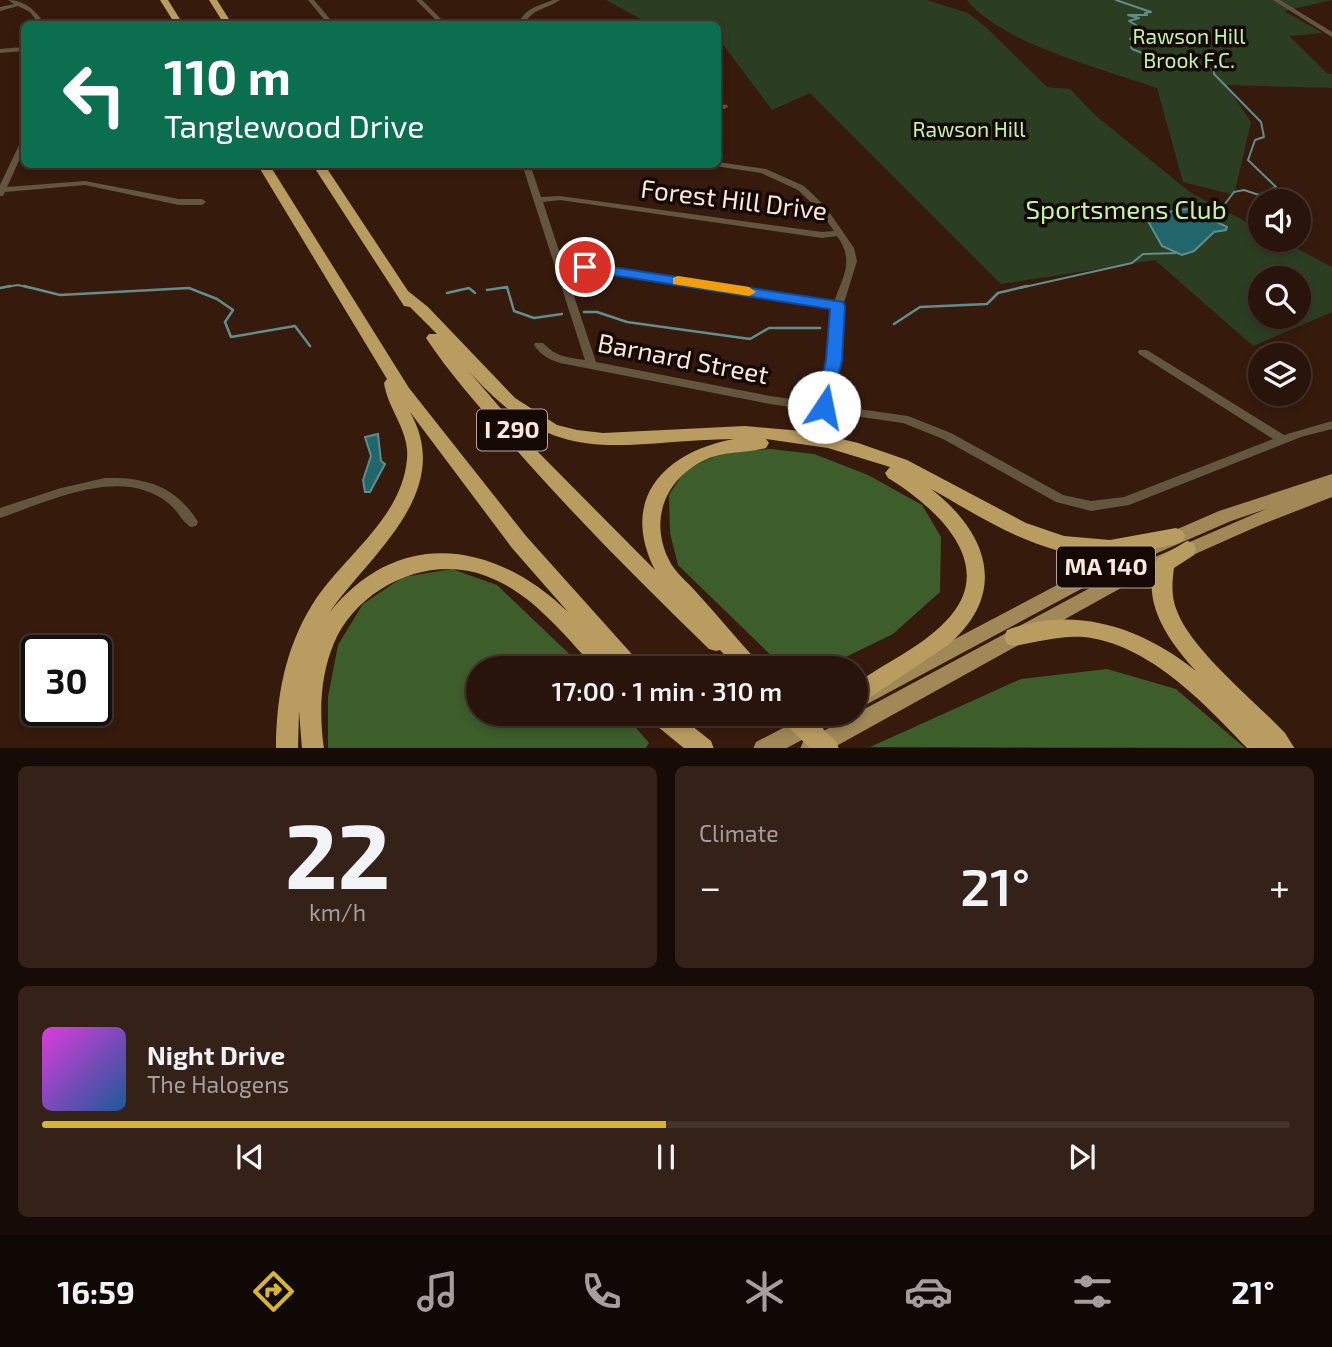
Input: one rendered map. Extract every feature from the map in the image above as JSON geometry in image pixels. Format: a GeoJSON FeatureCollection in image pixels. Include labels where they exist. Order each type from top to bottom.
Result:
{"type":"FeatureCollection","features":[{"type":"Feature","properties":{"kind":"highway"},"geometry":{"type":"LineString","coordinates":[[164,0],[177,21]]}},
{"type":"Feature","properties":{"kind":"highway"},"geometry":{"type":"LineString","coordinates":[[213,0],[226,21]]}},
{"type":"Feature","properties":{"kind":"highway","name":"I 290"},"geometry":{"type":"LineString","coordinates":[[265,168],[388,370],[440,443],[519,542],[620,656]]}},
{"type":"Feature","properties":{"kind":"highway","name":"I 290"},"geometry":{"type":"LineString","coordinates":[[321,168],[404,294],[456,366],[525,447],[634,563],[731,656]]}},
{"type":"Feature","properties":{"kind":"highway"},"geometry":{"type":"LineString","coordinates":[[404,294],[420,307],[483,377],[517,407],[547,427],[570,436],[610,440],[724,433],[796,436],[836,443],[885,458],[1017,526],[1066,544],[1107,548],[1182,542]]}},
{"type":"Feature","properties":{"kind":"highway"},"geometry":{"type":"LineString","coordinates":[[287,748],[289,698],[297,664],[310,629],[324,604],[398,510],[414,473],[416,453],[413,432],[397,404],[388,370]]}},
{"type":"Feature","properties":{"kind":"highway"},"geometry":{"type":"LineString","coordinates":[[740,656],[662,566],[654,543],[651,513],[663,483],[681,464],[725,446],[765,443],[825,450],[894,473],[912,482],[936,502],[965,537],[976,568],[971,605],[952,629],[895,684],[868,694]]}},
{"type":"Feature","properties":{"kind":"highway"},"geometry":{"type":"LineString","coordinates":[[1182,542],[1165,564],[1161,578],[1163,600],[1174,629],[1284,748]]}},
{"type":"Feature","properties":{"kind":"highway"},"geometry":{"type":"LineString","coordinates":[[313,748],[310,713],[313,684],[330,630],[342,612],[364,592],[388,575],[411,565],[454,561],[493,569],[538,597],[597,656]]}},
{"type":"Feature","properties":{"kind":"highway"},"geometry":{"type":"LineString","coordinates":[[1014,637],[1056,629],[1085,628],[1114,634],[1136,643],[1177,671],[1264,748]]}},
{"type":"Feature","properties":{"kind":"highway"},"geometry":{"type":"LineString","coordinates":[[676,726],[704,748]]}},
{"type":"Feature","properties":{"kind":"highway"},"geometry":{"type":"LineString","coordinates":[[684,726],[704,748]]}},
{"type":"Feature","properties":{"kind":"highway"},"geometry":{"type":"LineString","coordinates":[[804,726],[828,748]]}},
{"type":"Feature","properties":{"kind":"main road","name":"MA 140"},"geometry":{"type":"LineString","coordinates":[[895,684],[1014,637],[1125,578],[1182,542],[1254,505],[1332,480]]}},
{"type":"Feature","properties":{"kind":"main road","name":"MA 140"},"geometry":{"type":"LineString","coordinates":[[810,748],[895,684],[1103,569],[1332,490]]}},
{"type":"Feature","properties":{"kind":"main road"},"geometry":{"type":"LineString","coordinates":[[763,748],[806,726]]}},
{"type":"Feature","properties":{"kind":"street"},"geometry":{"type":"LineString","coordinates":[[12,0],[35,13],[39,21]]}},
{"type":"Feature","properties":{"kind":"street"},"geometry":{"type":"LineString","coordinates":[[311,0],[328,21]]}},
{"type":"Feature","properties":{"kind":"street"},"geometry":{"type":"LineString","coordinates":[[419,0],[440,21]]}},
{"type":"Feature","properties":{"kind":"street"},"geometry":{"type":"LineString","coordinates":[[522,21],[530,12],[557,0]]}},
{"type":"Feature","properties":{"kind":"street"},"geometry":{"type":"LineString","coordinates":[[1276,0],[1330,32]]}},
{"type":"Feature","properties":{"kind":"street"},"geometry":{"type":"LineString","coordinates":[[0,9],[20,4]]}},
{"type":"Feature","properties":{"kind":"street"},"geometry":{"type":"LineString","coordinates":[[0,51],[21,49]]}},
{"type":"Feature","properties":{"kind":"street"},"geometry":{"type":"LineString","coordinates":[[21,149],[2,186],[85,183],[184,202],[202,202]]}},
{"type":"Feature","properties":{"kind":"street"},"geometry":{"type":"LineString","coordinates":[[721,164],[760,171],[799,187],[822,208],[850,250],[852,260],[838,306],[834,360],[824,407]]}},
{"type":"Feature","properties":{"kind":"street"},"geometry":{"type":"LineString","coordinates":[[527,168],[592,364]]}},
{"type":"Feature","properties":{"kind":"street","name":"Forest Hill Drive"},"geometry":{"type":"LineString","coordinates":[[539,200],[560,198],[822,235],[840,233]]}},
{"type":"Feature","properties":{"kind":"street"},"geometry":{"type":"LineString","coordinates":[[561,269],[589,267],[838,306]]}},
{"type":"Feature","properties":{"kind":"street","name":"Barnard Street"},"geometry":{"type":"LineString","coordinates":[[539,345],[554,357],[770,400],[884,415],[919,424],[947,436],[1060,499],[1091,506],[1125,502],[1283,440],[1332,425]]}},
{"type":"Feature","properties":{"kind":"street"},"geometry":{"type":"LineString","coordinates":[[1143,352],[1283,440]]}},
{"type":"Feature","properties":{"kind":"street"},"geometry":{"type":"LineString","coordinates":[[0,513],[84,487],[125,483],[144,484],[166,494],[192,522]]}},
{"type":"Feature","properties":{"kind":"green space","name":"Rawson Hill"},"geometry":{"type":"Polygon","coordinates":[[[606,0],[927,0],[968,13],[1047,87],[1070,89],[1095,115],[1191,193],[1248,223],[1248,252],[1304,252],[1332,267],[1332,312],[1311,321],[1311,266],[1248,266],[1248,329],[1292,329],[1260,343],[1250,343],[1155,260],[1001,284],[810,93],[772,110],[721,42],[721,21],[644,21],[606,0]]]}},
{"type":"Feature","properties":{"kind":"green space","name":"Rawson Hill Brook F.C."},"geometry":{"type":"Polygon","coordinates":[[[967,0],[1332,0],[1284,11],[1323,33],[1289,36],[1327,73],[1332,74],[1332,88],[1226,85],[1251,122],[1234,195],[1183,182],[1157,88],[1028,42],[982,15],[967,0]]]}},
{"type":"Feature","properties":{"kind":"green space"},"geometry":{"type":"Polygon","coordinates":[[[771,449],[814,454],[868,475],[922,505],[941,537],[940,592],[893,634],[848,656],[772,656],[678,565],[670,533],[669,495],[685,470],[724,452],[771,449]]]}},
{"type":"Feature","properties":{"kind":"green space"},"geometry":{"type":"Polygon","coordinates":[[[452,569],[497,585],[571,656],[466,656],[466,726],[634,726],[649,743],[646,748],[328,748],[328,697],[338,645],[363,604],[403,577],[452,569]]]}},
{"type":"Feature","properties":{"kind":"green space"},"geometry":{"type":"Polygon","coordinates":[[[1107,669],[1176,689],[1245,748],[870,747],[1021,679],[1107,669]]]}},
{"type":"Feature","properties":{"kind":"water"},"geometry":{"type":"Polygon","coordinates":[[[1191,209],[1227,227],[1226,230],[1214,232],[1194,251],[1182,255],[1162,246],[1149,223],[1174,210],[1191,209]]]}},
{"type":"Feature","properties":{"kind":"water"},"geometry":{"type":"Polygon","coordinates":[[[378,434],[381,461],[385,464],[370,492],[365,492],[363,480],[371,456],[365,437],[378,434]]]}},
{"type":"Feature","properties":{"kind":"waterway"},"geometry":{"type":"LineString","coordinates":[[1116,0],[1151,12],[1145,13],[1147,15],[1128,15],[1139,18],[1129,21],[1136,25],[1139,31],[1130,39],[1140,43],[1131,47],[1132,49],[1181,68],[1214,69],[1214,74],[1261,122],[1264,137],[1255,140],[1248,160],[1276,187],[1259,195],[1244,190],[1234,192],[1218,213]]}},
{"type":"Feature","properties":{"kind":"waterway"},"geometry":{"type":"LineString","coordinates":[[1020,288],[1132,263],[1143,254],[1178,253]]}},
{"type":"Feature","properties":{"kind":"waterway"},"geometry":{"type":"LineString","coordinates":[[10,286],[0,288],[18,285],[31,288]]}},
{"type":"Feature","properties":{"kind":"waterway"},"geometry":{"type":"LineString","coordinates":[[24,286],[60,295],[189,288]]}},
{"type":"Feature","properties":{"kind":"waterway"},"geometry":{"type":"LineString","coordinates":[[894,324],[920,307],[987,304],[998,293],[1027,286]]}},
{"type":"Feature","properties":{"kind":"waterway"},"geometry":{"type":"LineString","coordinates":[[500,288],[507,287],[514,311],[534,318],[562,314]]}},
{"type":"Feature","properties":{"kind":"waterway"},"geometry":{"type":"LineString","coordinates":[[189,288],[217,299],[233,310],[225,322],[231,337],[295,326],[310,346]]}},
{"type":"Feature","properties":{"kind":"waterway"},"geometry":{"type":"LineString","coordinates":[[447,293],[469,288],[475,293]]}},
{"type":"Feature","properties":{"kind":"waterway"},"geometry":{"type":"LineString","coordinates":[[487,290],[500,288]]}},
{"type":"Feature","properties":{"kind":"waterway"},"geometry":{"type":"LineString","coordinates":[[500,288],[507,288]]}},
{"type":"Feature","properties":{"kind":"waterway"},"geometry":{"type":"LineString","coordinates":[[584,312],[597,312],[627,322],[750,339],[769,328],[820,328]]}},
{"type":"Feature","properties":{"kind":"slow traffic"},"geometry":{"type":"LineString","coordinates":[[678,281],[749,292]]}},
{"type":"Feature","properties":{"kind":"route"},"geometry":{"type":"LineString","coordinates":[[585,267],[838,306],[834,360],[824,407]]}},
{"type":"Feature","properties":{"kind":"park label","name":"Sportsmens Club"},"geometry":{"type":"Point","coordinates":[1126,210]}}]}
